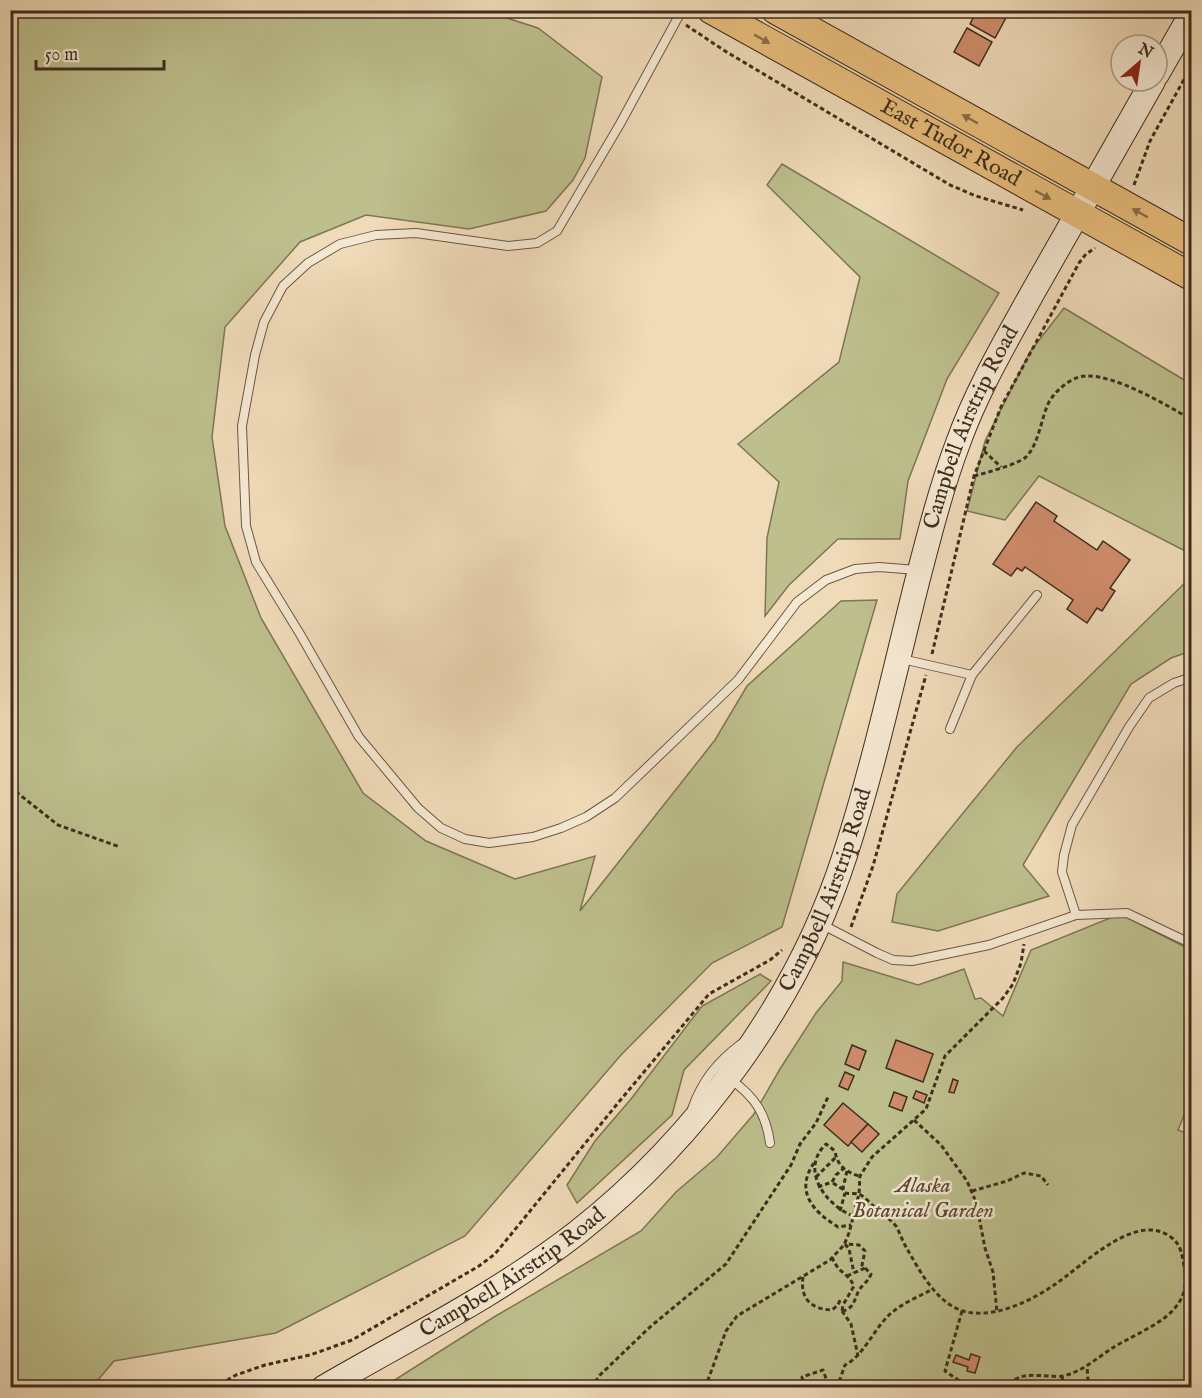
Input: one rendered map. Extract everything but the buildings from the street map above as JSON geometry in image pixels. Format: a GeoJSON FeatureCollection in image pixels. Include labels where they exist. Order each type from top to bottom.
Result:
{"type":"FeatureCollection","features":[{"type":"Feature","properties":{"kind":"main road","name":"East Tudor Road"},"geometry":{"type":"LineString","coordinates":[[711,10],[1191,277]]}},
{"type":"Feature","properties":{"kind":"main road","name":"East Tudor Road"},"geometry":{"type":"LineString","coordinates":[[775,10],[1191,242]]}},
{"type":"Feature","properties":{"kind":"street"},"geometry":{"type":"LineString","coordinates":[[1169,52],[1191,13]]}},
{"type":"Feature","properties":{"kind":"street","name":"Campbell Airstrip Road"},"geometry":{"type":"LineString","coordinates":[[323,1388],[494,1289],[577,1233],[685,1131],[761,1030],[784,992],[818,923],[844,858],[938,506],[968,414],[998,354],[1146,93]]}},
{"type":"Feature","properties":{"kind":"lane"},"geometry":{"type":"LineString","coordinates":[[682,10],[620,124],[557,231],[537,243],[508,246],[416,233],[376,235],[340,244],[308,263],[283,286],[264,322],[255,355],[242,426],[246,526],[256,562],[366,746],[418,808],[441,828],[465,839],[489,843],[533,837],[561,828],[586,817],[615,798],[738,680],[797,602],[826,580],[855,569],[879,567],[921,570]]}},
{"type":"Feature","properties":{"kind":"lane"},"geometry":{"type":"LineString","coordinates":[[950,729],[972,675],[1037,596]]}},
{"type":"Feature","properties":{"kind":"lane"},"geometry":{"type":"LineString","coordinates":[[898,658],[972,675]]}},
{"type":"Feature","properties":{"kind":"lane"},"geometry":{"type":"LineString","coordinates":[[1076,915],[1062,872],[1072,825],[1123,736],[1149,698],[1191,676]]}},
{"type":"Feature","properties":{"kind":"lane"},"geometry":{"type":"LineString","coordinates":[[818,923],[893,960],[912,961],[971,950],[1026,934],[1076,915],[1127,914],[1191,944]]}},
{"type":"Feature","properties":{"kind":"lane"},"geometry":{"type":"LineString","coordinates":[[685,1131],[699,1088],[725,1056],[761,1030]]}},
{"type":"Feature","properties":{"kind":"lane"},"geometry":{"type":"LineString","coordinates":[[727,1077],[752,1098],[765,1119],[770,1143]]}},
{"type":"Feature","properties":{"kind":"path"},"geometry":{"type":"LineString","coordinates":[[655,10],[950,185],[976,196],[1032,213]]}},
{"type":"Feature","properties":{"kind":"path"},"geometry":{"type":"LineString","coordinates":[[1133,189],[1150,141],[1191,65]]}},
{"type":"Feature","properties":{"kind":"path"},"geometry":{"type":"LineString","coordinates":[[846,937],[873,866],[929,665],[974,476],[1001,407],[1079,263],[1086,254],[1101,246]]}},
{"type":"Feature","properties":{"kind":"path"},"geometry":{"type":"LineString","coordinates":[[974,476],[1025,458],[1032,450],[1050,400],[1066,383],[1083,375],[1098,376],[1129,387],[1162,402],[1191,420]]}},
{"type":"Feature","properties":{"kind":"path"},"geometry":{"type":"LineString","coordinates":[[984,451],[1001,467]]}},
{"type":"Feature","properties":{"kind":"path"},"geometry":{"type":"LineString","coordinates":[[10,787],[58,825],[120,847]]}},
{"type":"Feature","properties":{"kind":"path"},"geometry":{"type":"LineString","coordinates":[[705,1388],[726,1331],[732,1321],[832,1257],[845,1244],[859,1194],[860,1176],[872,1158],[926,1109],[945,1056],[1003,998],[1013,984],[1022,963],[1026,934]]}},
{"type":"Feature","properties":{"kind":"path"},"geometry":{"type":"LineString","coordinates":[[214,1388],[236,1376],[265,1365],[318,1353],[352,1340],[495,1254],[709,993],[771,960],[788,941]]}},
{"type":"Feature","properties":{"kind":"path"},"geometry":{"type":"LineString","coordinates":[[591,1388],[600,1375],[650,1327],[726,1264],[791,1165],[800,1144],[816,1124],[828,1097]]}},
{"type":"Feature","properties":{"kind":"path"},"geometry":{"type":"LineString","coordinates":[[914,1120],[941,1145],[972,1191],[993,1272],[997,1311]]}},
{"type":"Feature","properties":{"kind":"path"},"geometry":{"type":"LineString","coordinates":[[851,1225],[838,1227],[818,1215],[805,1193],[808,1171],[826,1144],[835,1151],[836,1157],[846,1170],[860,1176]]}},
{"type":"Feature","properties":{"kind":"path"},"geometry":{"type":"LineString","coordinates":[[816,1178],[836,1157]]}},
{"type":"Feature","properties":{"kind":"path"},"geometry":{"type":"LineString","coordinates":[[814,1163],[818,1187],[840,1211],[853,1216]]}},
{"type":"Feature","properties":{"kind":"path"},"geometry":{"type":"LineString","coordinates":[[818,1187],[832,1182],[836,1174],[846,1170]]}},
{"type":"Feature","properties":{"kind":"path"},"geometry":{"type":"LineString","coordinates":[[840,1211],[846,1170]]}},
{"type":"Feature","properties":{"kind":"path"},"geometry":{"type":"LineString","coordinates":[[972,1191],[1007,1181],[1024,1173],[1041,1176],[1048,1185]]}},
{"type":"Feature","properties":{"kind":"path"},"geometry":{"type":"LineString","coordinates":[[832,1182],[844,1192],[859,1194],[887,1216],[897,1228],[925,1280],[956,1309],[962,1311],[974,1313],[997,1311],[1016,1305],[1053,1286],[1117,1239],[1143,1229],[1160,1230],[1180,1246],[1186,1280],[1184,1293],[1175,1310],[1160,1322],[1120,1343],[1087,1365],[1062,1376],[1016,1377],[1003,1388]]}},
{"type":"Feature","properties":{"kind":"path"},"geometry":{"type":"LineString","coordinates":[[842,1311],[848,1310],[854,1304],[860,1289],[871,1274],[862,1265],[865,1251],[859,1245],[845,1244]]}},
{"type":"Feature","properties":{"kind":"path"},"geometry":{"type":"LineString","coordinates":[[845,1244],[849,1249],[854,1273]]}},
{"type":"Feature","properties":{"kind":"path"},"geometry":{"type":"LineString","coordinates":[[832,1257],[836,1269],[850,1278],[854,1286],[842,1311],[851,1324],[858,1356]]}},
{"type":"Feature","properties":{"kind":"path"},"geometry":{"type":"LineString","coordinates":[[847,1276],[865,1268]]}},
{"type":"Feature","properties":{"kind":"path"},"geometry":{"type":"LineString","coordinates":[[802,1277],[801,1289],[805,1299],[815,1306],[832,1310],[841,1298]]}},
{"type":"Feature","properties":{"kind":"path"},"geometry":{"type":"LineString","coordinates":[[1186,1280],[1191,1285]]}},
{"type":"Feature","properties":{"kind":"path"},"geometry":{"type":"LineString","coordinates":[[804,1388],[802,1377],[823,1370],[828,1384],[839,1382],[845,1365],[856,1360],[867,1341],[890,1313],[933,1289]]}},
{"type":"Feature","properties":{"kind":"path"},"geometry":{"type":"LineString","coordinates":[[962,1311],[945,1371],[970,1388]]}},
{"type":"Feature","properties":{"kind":"path"},"geometry":{"type":"LineString","coordinates":[[1085,1388],[1088,1380],[1087,1365]]}},
{"type":"Feature","properties":{"kind":"path"},"geometry":{"type":"LineString","coordinates":[[1062,1376],[1066,1388]]}},
{"type":"Feature","properties":{"kind":"green space"},"geometry":{"type":"Polygon","coordinates":[[[10,11],[485,11],[538,28],[602,77],[585,158],[573,180],[546,211],[469,229],[366,215],[300,242],[225,327],[212,437],[225,526],[261,618],[363,793],[426,841],[515,879],[595,856],[580,911],[715,740],[747,686],[841,601],[877,600],[782,927],[712,963],[621,1055],[465,1236],[276,1333],[114,1361],[92,1387],[11,1387],[10,26],[13,21],[10,11]]]}},
{"type":"Feature","properties":{"kind":"green space"},"geometry":{"type":"Polygon","coordinates":[[[782,164],[999,293],[947,379],[908,481],[900,539],[838,539],[789,585],[765,616],[767,538],[779,482],[738,444],[839,362],[860,277],[767,185],[782,164]]]}},
{"type":"Feature","properties":{"kind":"green space"},"geometry":{"type":"Polygon","coordinates":[[[1064,308],[1191,384],[1191,554],[1039,476],[1005,520],[967,511],[985,441],[1030,352],[1064,308]]]}},
{"type":"Feature","properties":{"kind":"green space"},"geometry":{"type":"Polygon","coordinates":[[[1191,577],[1191,651],[1171,658],[1131,684],[1023,865],[1049,896],[938,931],[892,922],[897,894],[1017,747],[1191,577]]]}},
{"type":"Feature","properties":{"kind":"green space","name":"Alaska Botanical Garden"},"geometry":{"type":"Polygon","coordinates":[[[1120,914],[1191,950],[1191,1098],[1178,1130],[1191,1135],[1191,1387],[382,1388],[494,1317],[641,1231],[676,1192],[717,1157],[754,1114],[816,1013],[842,981],[843,962],[918,985],[964,969],[975,999],[981,998],[1003,1016],[1031,950],[1120,914]]]}},
{"type":"Feature","properties":{"kind":"green space"},"geometry":{"type":"Polygon","coordinates":[[[760,974],[771,981],[684,1070],[672,1115],[577,1203],[567,1185],[595,1141],[631,1099],[702,1006],[760,974]]]}}]}
